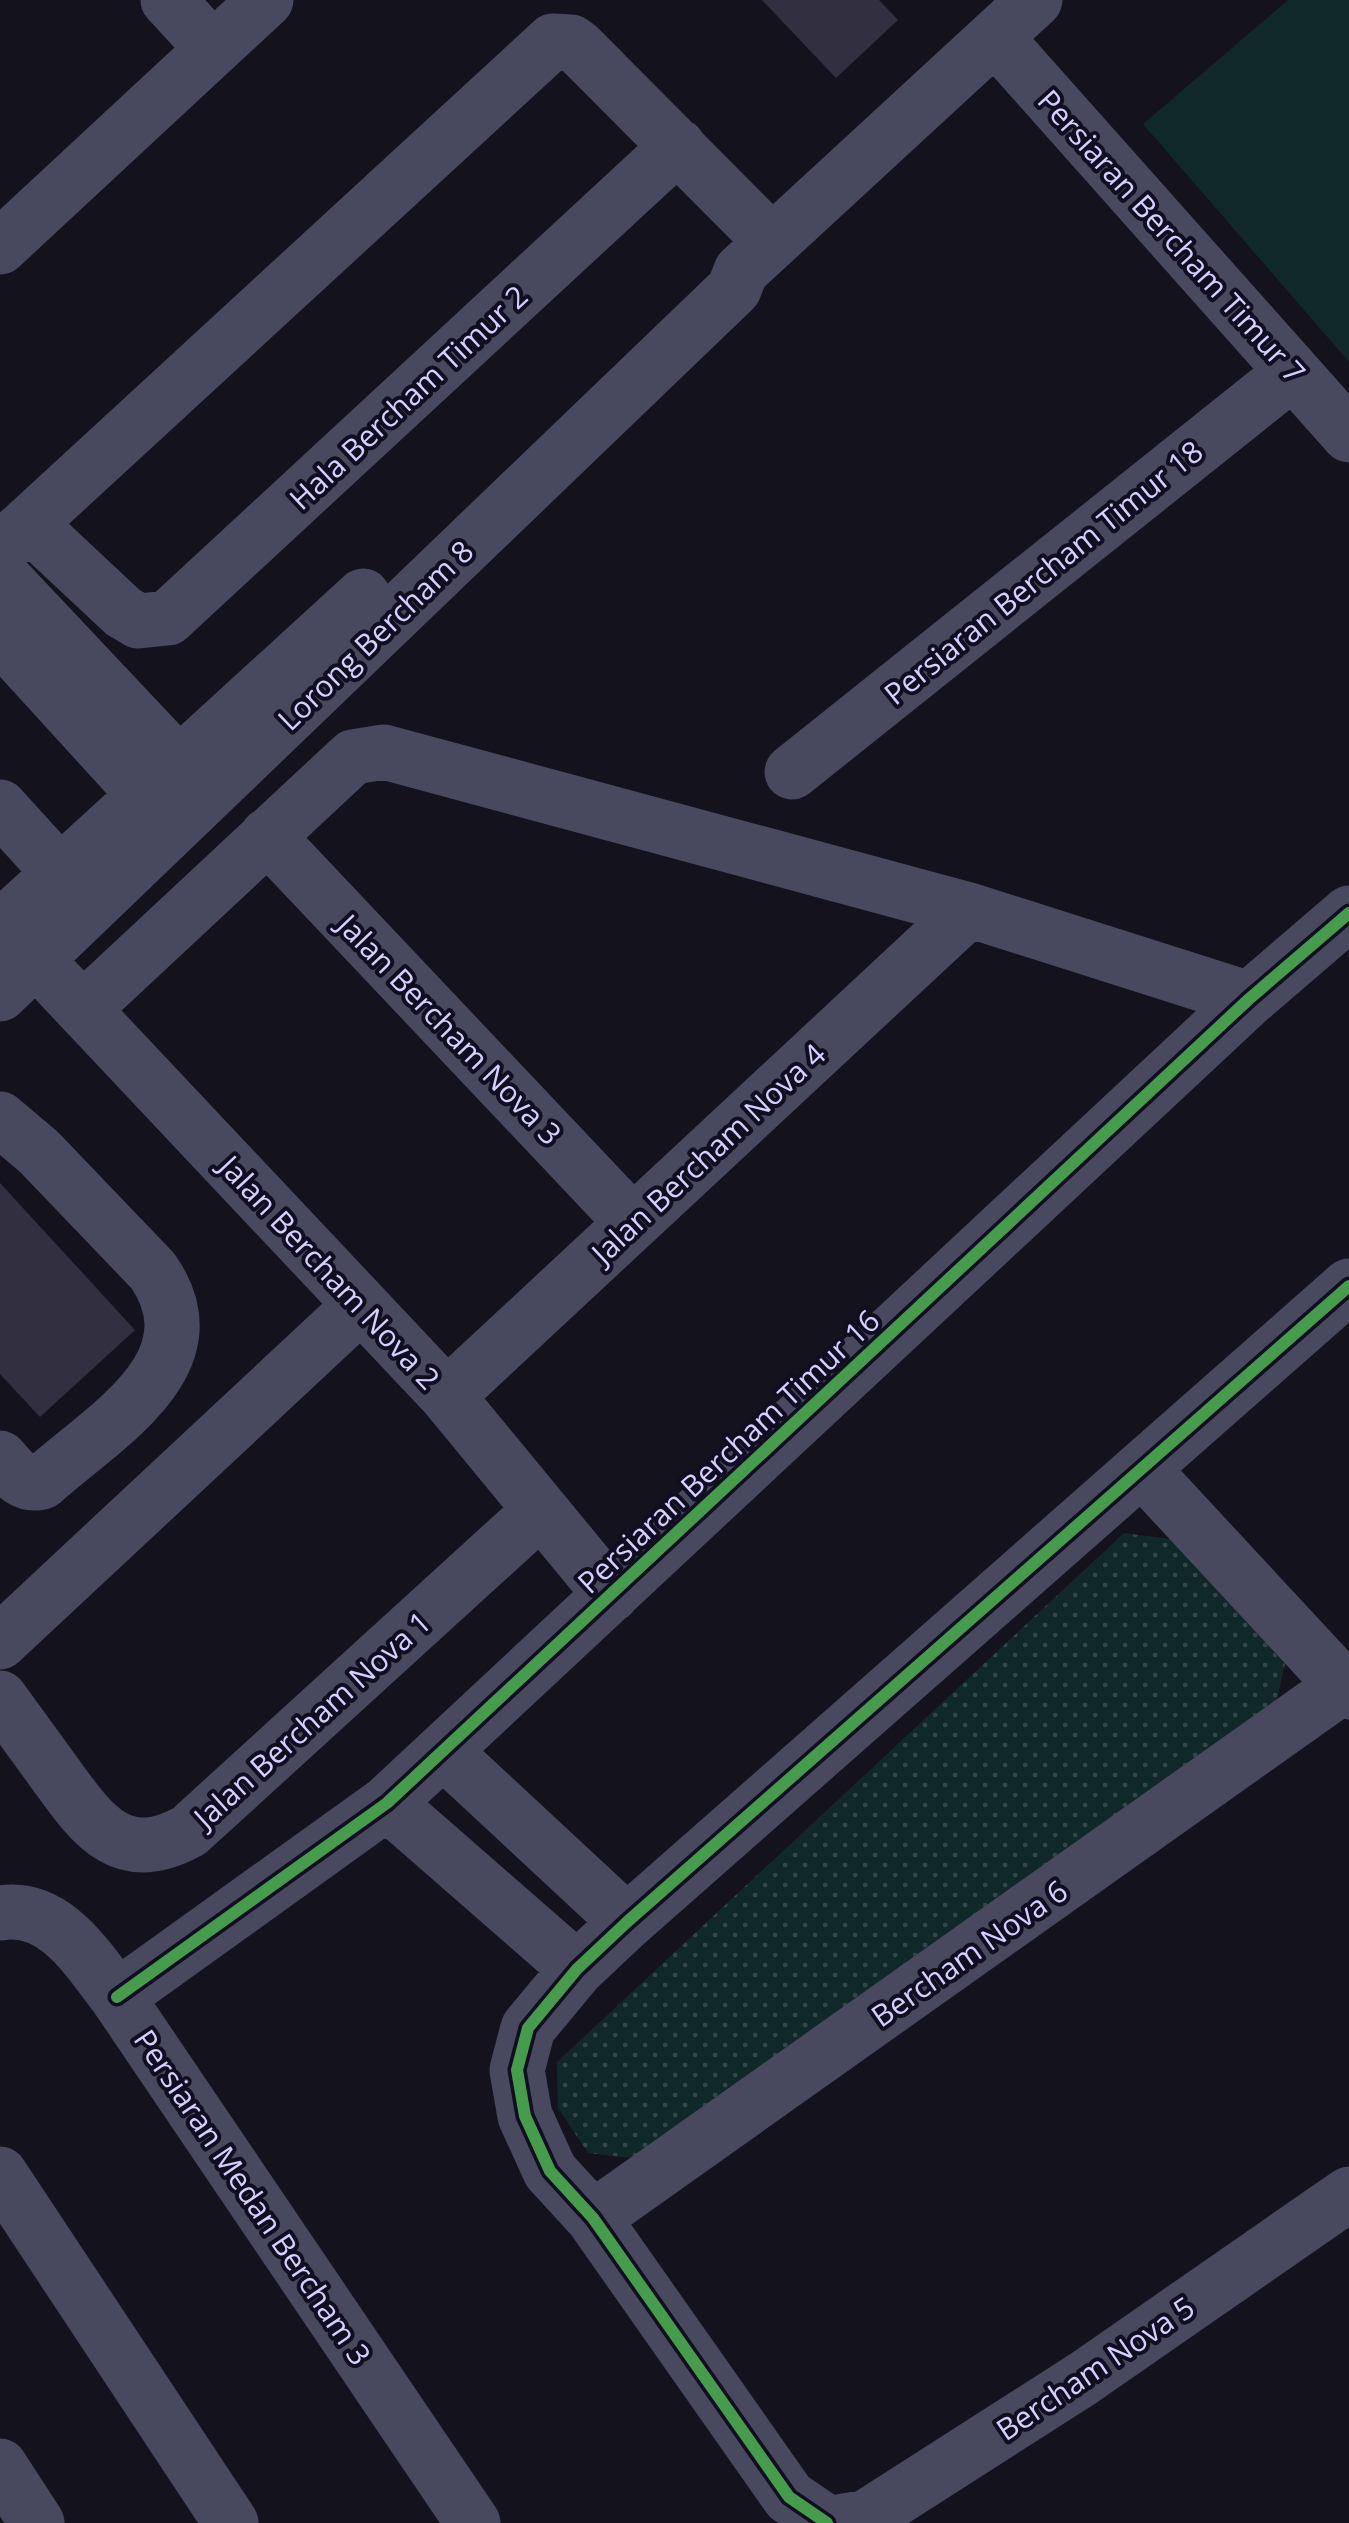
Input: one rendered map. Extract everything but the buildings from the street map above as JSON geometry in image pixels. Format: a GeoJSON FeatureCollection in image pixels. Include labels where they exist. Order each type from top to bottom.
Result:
{"type":"FeatureCollection","features":[{"type":"Feature","properties":{"kind":"street"},"geometry":{"type":"LineString","coordinates":[[168,0],[212,48]]}},
{"type":"Feature","properties":{"kind":"street"},"geometry":{"type":"LineString","coordinates":[[0,246],[266,0]]}},
{"type":"Feature","properties":{"kind":"street","name":"Lorong Bercham 8"},"geometry":{"type":"LineString","coordinates":[[12,961],[129,868],[264,742],[734,289],[756,256],[1035,0]]}},
{"type":"Feature","properties":{"kind":"street","name":"Persiaran Bercham Timur 7"},"geometry":{"type":"LineString","coordinates":[[995,37],[1349,435]]}},
{"type":"Feature","properties":{"kind":"street"},"geometry":{"type":"LineString","coordinates":[[14,537],[553,41],[571,42],[678,146],[756,256]]}},
{"type":"Feature","properties":{"kind":"street","name":"Hala Bercham Timur 2"},"geometry":{"type":"LineString","coordinates":[[14,537],[138,620],[168,618],[678,146]]}},
{"type":"Feature","properties":{"kind":"street","name":"Lorong Bercham 8"},"geometry":{"type":"LineString","coordinates":[[166,785],[719,272],[756,256]]}},
{"type":"Feature","properties":{"kind":"street","name":"Persiaran Bercham Timur 18"},"geometry":{"type":"LineString","coordinates":[[792,772],[1293,372]]}},
{"type":"Feature","properties":{"kind":"street"},"geometry":{"type":"LineString","coordinates":[[0,574],[166,785]]}},
{"type":"Feature","properties":{"kind":"street"},"geometry":{"type":"LineString","coordinates":[[0,636],[166,785]]}},
{"type":"Feature","properties":{"kind":"street"},"geometry":{"type":"LineString","coordinates":[[12,961],[60,872],[166,785],[264,742]]}},
{"type":"Feature","properties":{"kind":"street"},"geometry":{"type":"LineString","coordinates":[[82,1009],[353,757],[384,752],[969,910],[1249,1000]]}},
{"type":"Feature","properties":{"kind":"street"},"geometry":{"type":"LineString","coordinates":[[129,868],[166,785]]}},
{"type":"Feature","properties":{"kind":"street"},"geometry":{"type":"LineString","coordinates":[[0,807],[60,872]]}},
{"type":"Feature","properties":{"kind":"street","name":"Jalan Bercham Nova 3"},"geometry":{"type":"LineString","coordinates":[[267,836],[634,1222]]}},
{"type":"Feature","properties":{"kind":"street","name":"Jalan Bercham Nova 4"},"geometry":{"type":"LineString","coordinates":[[447,1396],[969,910]]}},
{"type":"Feature","properties":{"kind":"street","name":"Persiaran Bercham Timur 16"},"geometry":{"type":"LineString","coordinates":[[118,1997],[388,1803],[1249,1000],[1349,912]]}},
{"type":"Feature","properties":{"kind":"street","name":"Jalan Bercham Nova 2"},"geometry":{"type":"LineString","coordinates":[[12,961],[82,1009],[447,1396],[611,1594]]}},
{"type":"Feature","properties":{"kind":"street"},"geometry":{"type":"LineString","coordinates":[[0,1458],[19,1479],[31,1484],[42,1482],[149,1386],[169,1354],[174,1316],[167,1291],[152,1271],[1,1122]]}},
{"type":"Feature","properties":{"kind":"street"},"geometry":{"type":"LineString","coordinates":[[830,2523],[789,2497],[593,2218],[550,2170],[525,2116],[517,2070],[528,2028],[626,1922],[1349,1286]]}},
{"type":"Feature","properties":{"kind":"street"},"geometry":{"type":"LineString","coordinates":[[0,1642],[361,1306]]}},
{"type":"Feature","properties":{"kind":"street"},"geometry":{"type":"LineString","coordinates":[[1143,1470],[1346,1689]]}},
{"type":"Feature","properties":{"kind":"street","name":"Jalan Bercham Nova 1"},"geometry":{"type":"LineString","coordinates":[[0,1698],[88,1820],[124,1842],[166,1844],[189,1832],[540,1511]]}},
{"type":"Feature","properties":{"kind":"street","name":"Bercham Nova 6"},"geometry":{"type":"LineString","coordinates":[[593,2218],[1346,1689]]}},
{"type":"Feature","properties":{"kind":"street"},"geometry":{"type":"LineString","coordinates":[[444,1751],[626,1922]]}},
{"type":"Feature","properties":{"kind":"street"},"geometry":{"type":"LineString","coordinates":[[388,1803],[578,1970]]}},
{"type":"Feature","properties":{"kind":"street","name":"Persiaran Medan Bercham 3"},"geometry":{"type":"LineString","coordinates":[[0,1913],[38,1916],[60,1928],[118,1997],[474,2523]]}},
{"type":"Feature","properties":{"kind":"street"},"geometry":{"type":"LineString","coordinates":[[0,2174],[231,2523]]}},
{"type":"Feature","properties":{"kind":"street","name":"Bercham Nova 5"},"geometry":{"type":"LineString","coordinates":[[830,2523],[868,2517],[1084,2378],[1349,2194]]}},
{"type":"Feature","properties":{"kind":"street"},"geometry":{"type":"LineString","coordinates":[[0,2466],[37,2523]]}},
{"type":"Feature","properties":{"kind":"green space"},"geometry":{"type":"Polygon","coordinates":[[[1288,0],[1349,0],[1349,362],[1143,124],[1288,0]]]}},
{"type":"Feature","properties":{"kind":"green space"},"geometry":{"type":"Polygon","coordinates":[[[1124,1533],[1170,1539],[1285,1664],[1276,1704],[631,2158],[588,2153],[558,2108],[557,2062],[1124,1533]]]}},
{"type":"Feature","properties":{"kind":"cycle path"},"geometry":{"type":"LineString","coordinates":[[117,1997],[387,1803],[1249,999],[1349,913]]}},
{"type":"Feature","properties":{"kind":"cycle path"},"geometry":{"type":"LineString","coordinates":[[827,2523],[789,2497],[593,2218],[550,2171],[525,2116],[517,2070],[528,2028],[577,1969],[627,1922],[1349,1286]]}}]}
